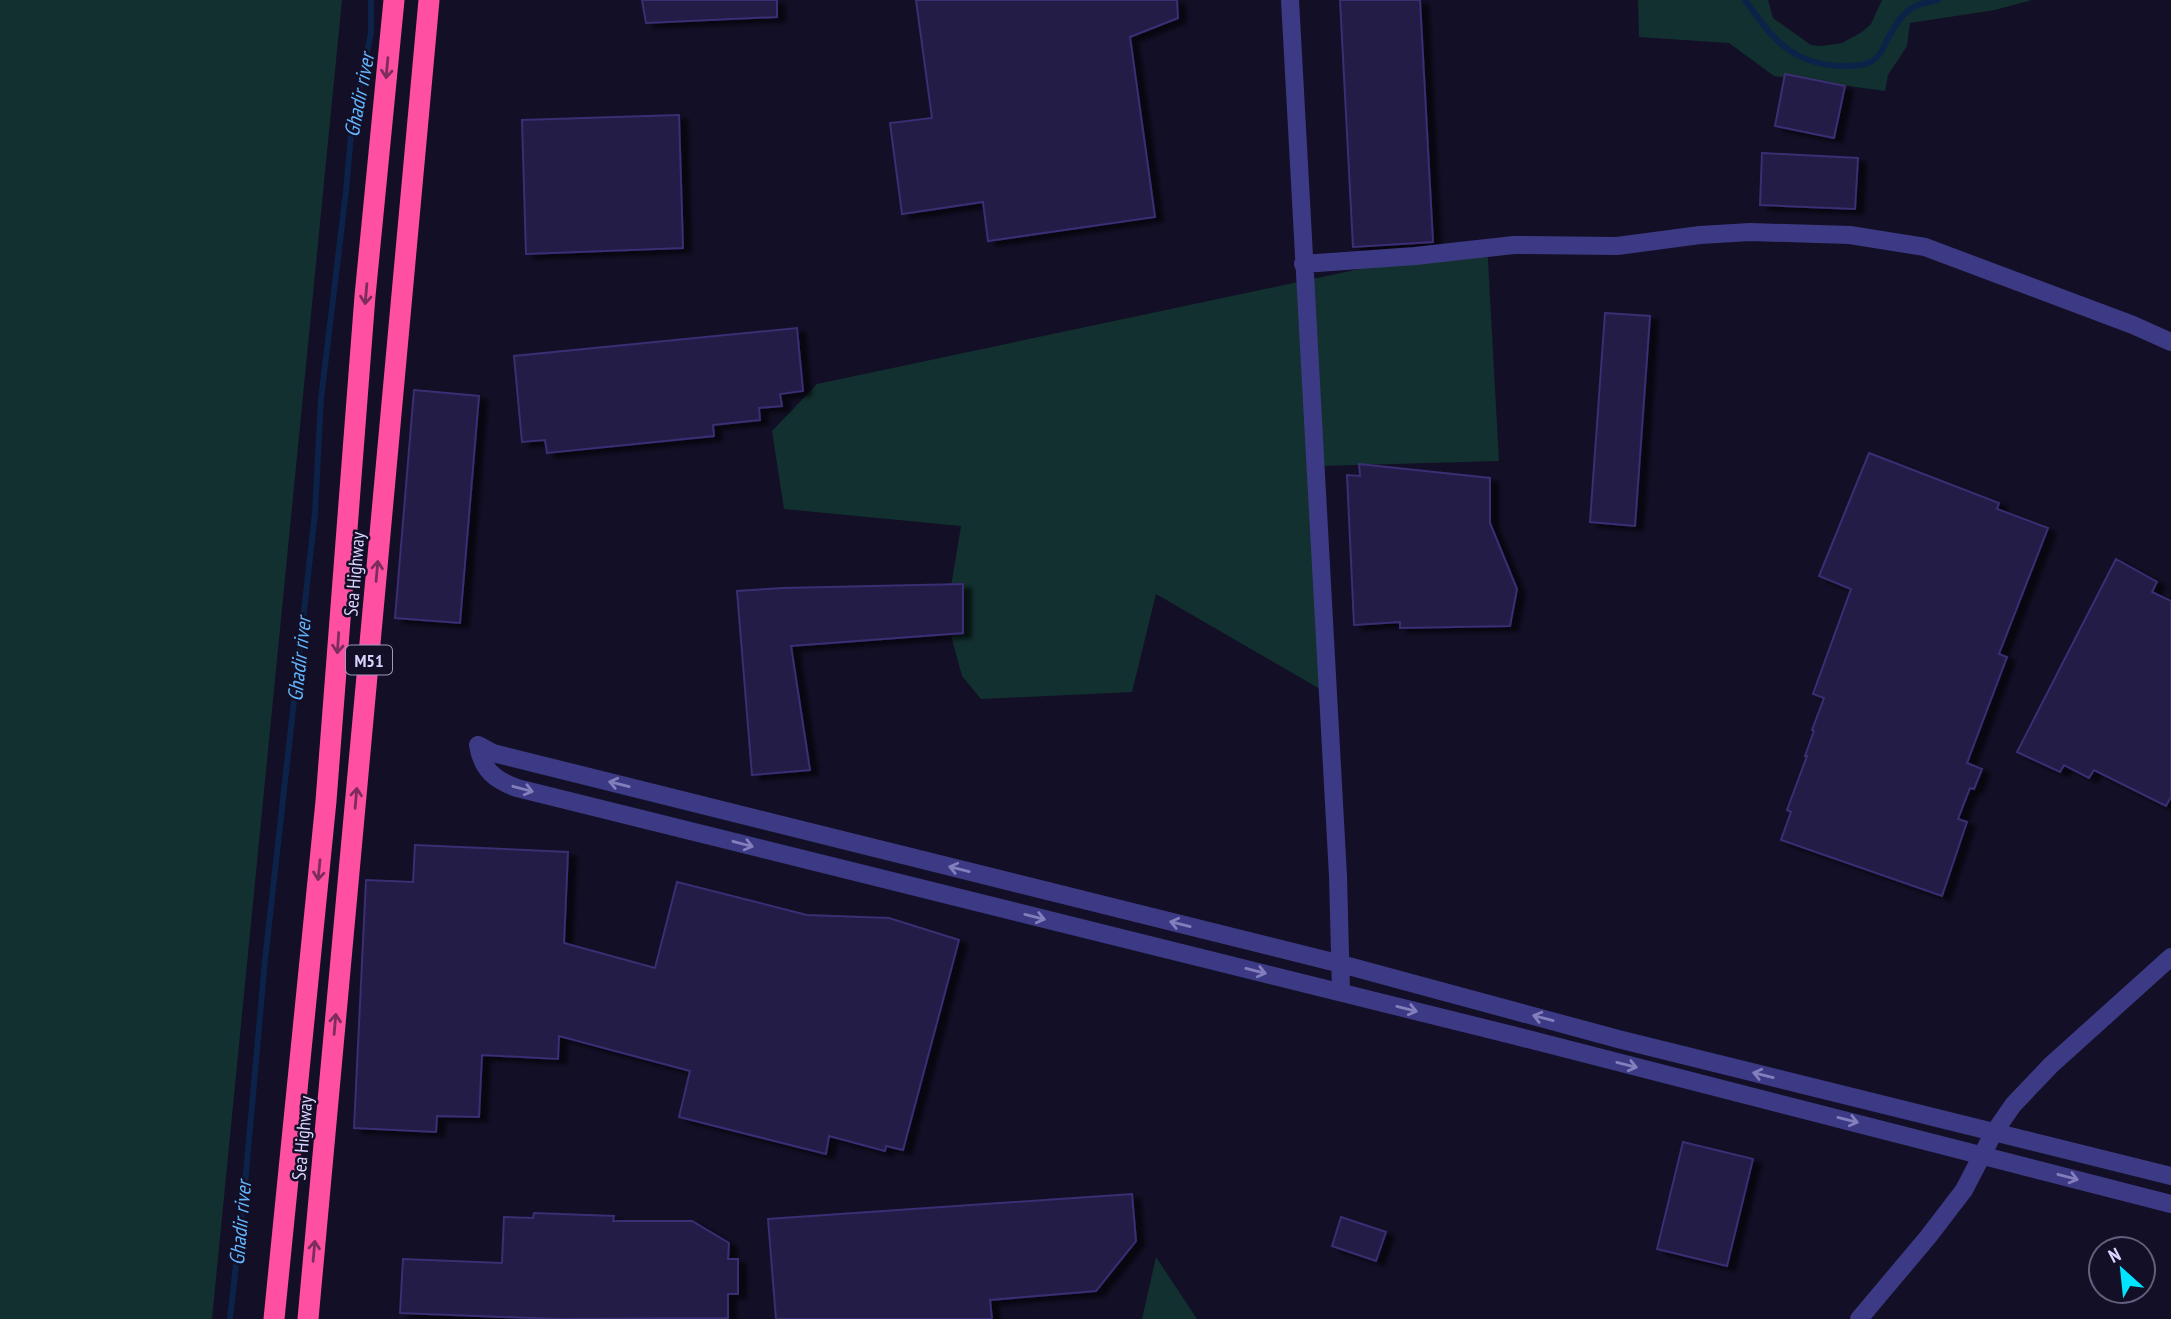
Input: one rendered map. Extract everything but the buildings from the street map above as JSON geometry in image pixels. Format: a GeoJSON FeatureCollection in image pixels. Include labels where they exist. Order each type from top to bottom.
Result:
{"type":"FeatureCollection","features":[{"type":"Feature","properties":{"kind":"highway","name":"Sea Highway"},"geometry":{"type":"LineString","coordinates":[[275,1319],[326,802],[365,296],[394,0]]}},
{"type":"Feature","properties":{"kind":"highway","name":"Sea Highway"},"geometry":{"type":"LineString","coordinates":[[308,1319],[429,0]]}},
{"type":"Feature","properties":{"kind":"street"},"geometry":{"type":"LineString","coordinates":[[1290,0],[1341,992]]}},
{"type":"Feature","properties":{"kind":"street"},"geometry":{"type":"LineString","coordinates":[[1303,264],[1514,245],[1617,246],[1700,235],[1750,232],[1850,235],[1925,247],[2133,324],[2171,342]]}},
{"type":"Feature","properties":{"kind":"street"},"geometry":{"type":"LineString","coordinates":[[2171,1176],[1993,1134],[1619,1039],[1341,964],[493,753],[478,745],[485,768],[496,780],[517,788],[1341,992],[1984,1154],[2171,1204]]}},
{"type":"Feature","properties":{"kind":"street"},"geometry":{"type":"LineString","coordinates":[[640,818],[650,792]]}},
{"type":"Feature","properties":{"kind":"street"},"geometry":{"type":"LineString","coordinates":[[680,828],[688,802]]}},
{"type":"Feature","properties":{"kind":"street"},"geometry":{"type":"LineString","coordinates":[[989,905],[996,878]]}},
{"type":"Feature","properties":{"kind":"street"},"geometry":{"type":"LineString","coordinates":[[1859,1319],[1950,1209],[2013,1105],[2036,1080],[2171,957]]}},
{"type":"Feature","properties":{"kind":"green space"},"geometry":{"type":"Polygon","coordinates":[[[0,0],[342,0],[212,1319],[0,1319],[0,0]]]}},
{"type":"Feature","properties":{"kind":"green space"},"geometry":{"type":"Polygon","coordinates":[[[1638,0],[1768,0],[1773,18],[1811,45],[1821,46],[1842,43],[1862,32],[1871,24],[1882,0],[2032,0],[1995,10],[1910,23],[1907,46],[1888,75],[1885,91],[1774,76],[1729,43],[1639,37],[1638,0]]]}},
{"type":"Feature","properties":{"kind":"green space"},"geometry":{"type":"Polygon","coordinates":[[[1487,242],[1499,461],[1322,466],[1332,696],[1156,594],[1132,692],[981,699],[962,676],[946,617],[961,526],[784,509],[772,431],[817,384],[1487,242]]]}},
{"type":"Feature","properties":{"kind":"green space"},"geometry":{"type":"Polygon","coordinates":[[[1156,1257],[1197,1319],[1142,1319],[1156,1257]]]}},
{"type":"Feature","properties":{"kind":"waterway","name":"Ghadir river"},"geometry":{"type":"LineString","coordinates":[[230,1319],[265,960],[315,513],[321,399],[352,124],[371,33],[371,0]]}},
{"type":"Feature","properties":{"kind":"waterway","name":"Ghadir river"},"geometry":{"type":"LineString","coordinates":[[1745,0],[1765,27],[1785,47],[1810,61],[1843,66],[1871,62],[1881,53],[1896,25],[1911,8],[1938,0]]}}]}
